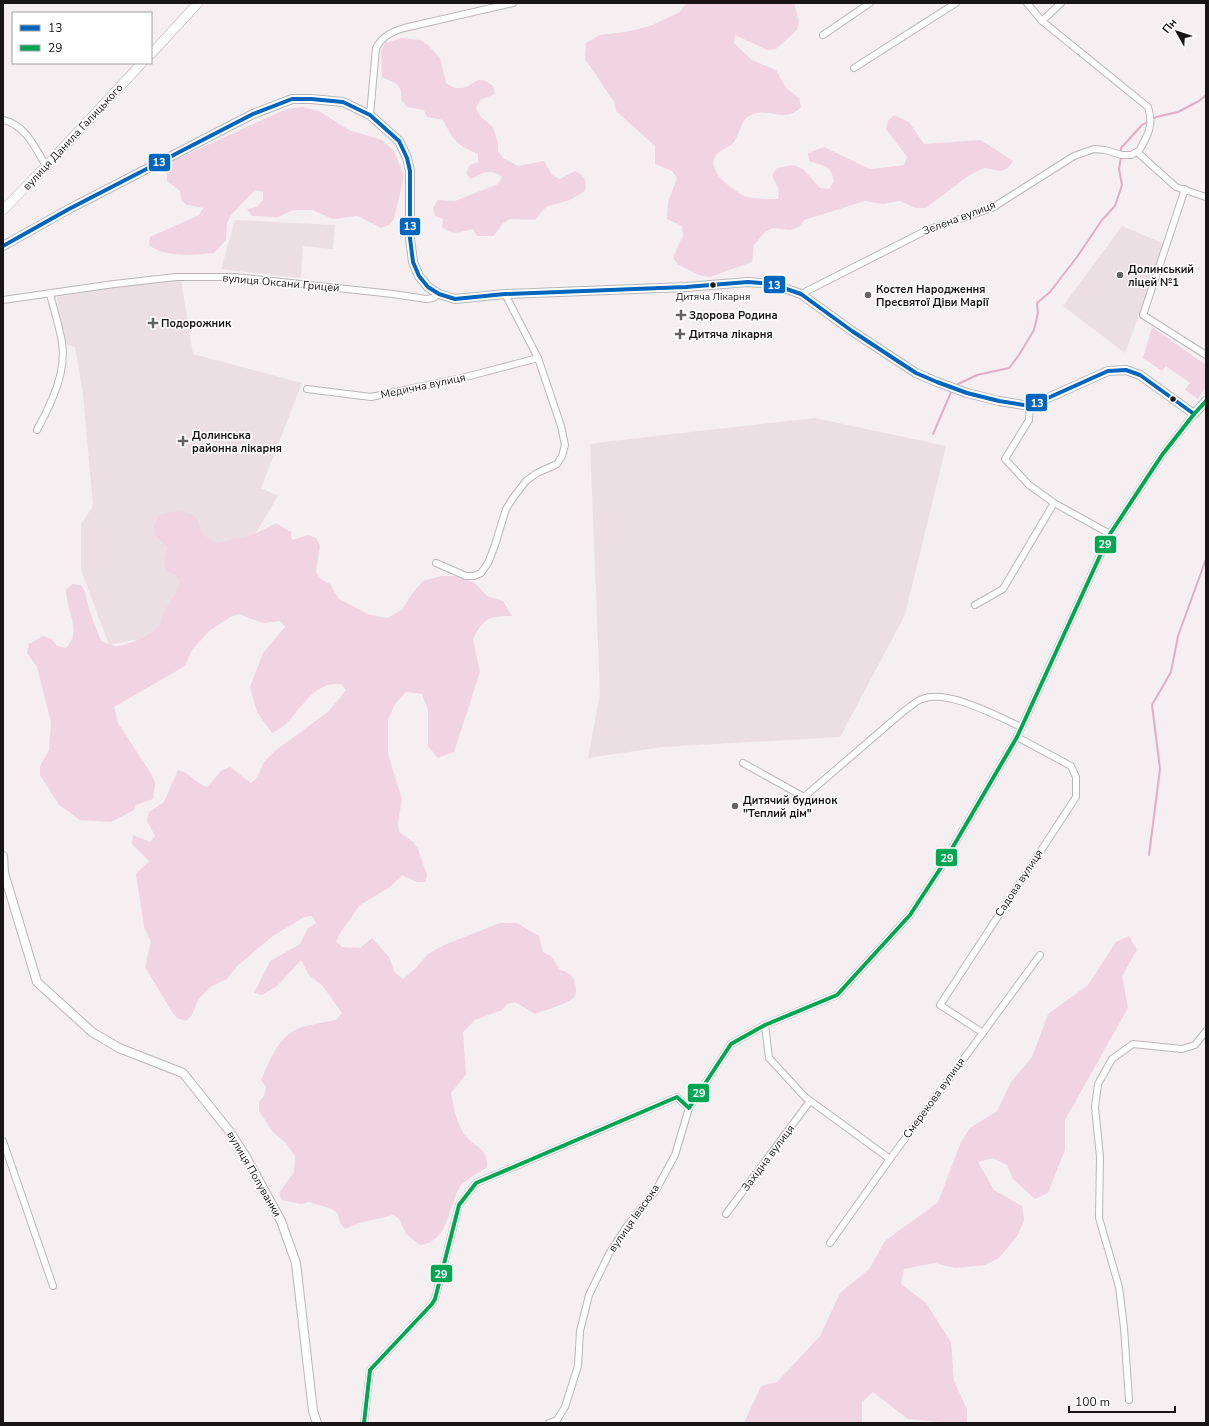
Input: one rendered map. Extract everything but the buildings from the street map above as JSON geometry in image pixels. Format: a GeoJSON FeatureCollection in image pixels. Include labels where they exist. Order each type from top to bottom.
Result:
{"type":"FeatureCollection","features":[{"type":"Feature","properties":{"kind":"main road"},"geometry":{"type":"LineString","coordinates":[[152,53],[198,3]]}},
{"type":"Feature","properties":{"kind":"main road","name":"вулиця Данила Галицького"},"geometry":{"type":"LineString","coordinates":[[3,210],[141,64]]}},
{"type":"Feature","properties":{"kind":"street"},"geometry":{"type":"LineString","coordinates":[[370,115],[376,48],[380,41],[388,34],[404,28],[513,3]]}},
{"type":"Feature","properties":{"kind":"street"},"geometry":{"type":"LineString","coordinates":[[823,35],[870,3]]}},
{"type":"Feature","properties":{"kind":"street"},"geometry":{"type":"LineString","coordinates":[[854,68],[956,3]]}},
{"type":"Feature","properties":{"kind":"street"},"geometry":{"type":"LineString","coordinates":[[1027,3],[1042,21],[1148,107],[1151,118],[1150,128],[1138,152],[1176,187],[1206,197]]}},
{"type":"Feature","properties":{"kind":"street"},"geometry":{"type":"LineString","coordinates":[[1042,21],[1061,3]]}},
{"type":"Feature","properties":{"kind":"street"},"geometry":{"type":"LineString","coordinates":[[3,246],[69,209],[253,114],[292,99],[343,102],[370,115],[399,141],[407,158],[410,171],[410,238],[413,262],[419,276],[428,287],[439,294],[455,298],[505,294],[686,287],[748,282],[772,284],[801,294],[852,331],[916,372],[936,382],[967,393],[998,401],[1030,406],[1108,372],[1126,370],[1140,375],[1194,414],[1206,401]]}},
{"type":"Feature","properties":{"kind":"street"},"geometry":{"type":"LineString","coordinates":[[3,120],[8,121],[26,134],[46,166]]}},
{"type":"Feature","properties":{"kind":"street","name":"Зелена вулиця"},"geometry":{"type":"LineString","coordinates":[[801,294],[927,230],[992,208],[1074,156],[1094,149],[1106,150],[1122,156],[1131,155],[1138,152]]}},
{"type":"Feature","properties":{"kind":"street"},"geometry":{"type":"LineString","coordinates":[[1185,189],[1143,315],[1206,355]]}},
{"type":"Feature","properties":{"kind":"street","name":"вулиця Оксани Грицей"},"geometry":{"type":"LineString","coordinates":[[3,300],[114,284],[176,277],[235,277],[426,299],[433,298],[439,294]]}},
{"type":"Feature","properties":{"kind":"street"},"geometry":{"type":"LineString","coordinates":[[37,430],[54,394],[61,372],[63,356],[62,343],[50,294]]}},
{"type":"Feature","properties":{"kind":"street"},"geometry":{"type":"LineString","coordinates":[[436,563],[466,576],[474,576],[481,573],[493,552],[506,509],[513,498],[526,481],[537,472],[558,464],[562,456],[565,444],[561,426],[538,358],[505,294]]}},
{"type":"Feature","properties":{"kind":"street","name":"Медична вулиця"},"geometry":{"type":"LineString","coordinates":[[307,389],[372,397],[458,379],[538,358]]}},
{"type":"Feature","properties":{"kind":"street"},"geometry":{"type":"LineString","coordinates":[[1030,406],[1028,420],[1005,459],[1029,485],[1054,503],[1110,534]]}},
{"type":"Feature","properties":{"kind":"street","name":"вулиця Івасюка"},"geometry":{"type":"LineString","coordinates":[[549,1423],[557,1420],[565,1407],[578,1366],[580,1331],[589,1295],[609,1254],[623,1232],[656,1190],[675,1155],[689,1108],[731,1044],[765,1025],[837,995],[910,915],[940,869],[1017,736],[1110,534],[1162,455],[1194,414]]}},
{"type":"Feature","properties":{"kind":"street"},"geometry":{"type":"LineString","coordinates":[[974,605],[1003,589],[1054,503]]}},
{"type":"Feature","properties":{"kind":"street"},"geometry":{"type":"LineString","coordinates":[[743,763],[804,797],[904,711],[922,699],[935,697],[955,699],[1021,727]]}},
{"type":"Feature","properties":{"kind":"street","name":"Садова вулиця"},"geometry":{"type":"LineString","coordinates":[[983,1033],[940,1005],[1076,797],[1076,777],[1071,766],[1017,736]]}},
{"type":"Feature","properties":{"kind":"street","name":"вулиця Полуванки"},"geometry":{"type":"LineString","coordinates":[[3,856],[4,873],[37,982],[92,1032],[119,1048],[183,1073],[230,1132],[246,1157],[281,1221],[296,1263],[313,1411],[317,1423]]}},
{"type":"Feature","properties":{"kind":"street","name":"Смерекова вулиця"},"geometry":{"type":"LineString","coordinates":[[830,1243],[1040,955]]}},
{"type":"Feature","properties":{"kind":"street"},"geometry":{"type":"LineString","coordinates":[[765,1025],[769,1058],[805,1097],[890,1159]]}},
{"type":"Feature","properties":{"kind":"street"},"geometry":{"type":"LineString","coordinates":[[1129,1400],[1124,1328],[1119,1287],[1099,1218],[1100,1157],[1095,1107],[1098,1084],[1112,1059],[1133,1044],[1182,1049],[1195,1044],[1206,1031]]}},
{"type":"Feature","properties":{"kind":"street"},"geometry":{"type":"LineString","coordinates":[[364,1423],[370,1370],[435,1299],[459,1205],[476,1183],[677,1097],[689,1108]]}},
{"type":"Feature","properties":{"kind":"street","name":"Західна вулиця"},"geometry":{"type":"LineString","coordinates":[[726,1214],[810,1101]]}},
{"type":"Feature","properties":{"kind":"street"},"geometry":{"type":"LineString","coordinates":[[3,1141],[53,1286]]}},
{"type":"Feature","properties":{"kind":"shaded area"},"geometry":{"type":"Polygon","coordinates":[[[684,3],[794,3],[799,22],[797,30],[776,49],[767,50],[735,35],[734,43],[752,60],[776,70],[786,88],[799,98],[801,107],[795,112],[789,114],[783,115],[760,113],[749,116],[745,119],[733,143],[717,154],[713,163],[717,173],[728,185],[743,196],[778,199],[779,190],[772,175],[777,168],[794,165],[803,169],[820,188],[829,189],[834,181],[831,172],[823,165],[809,161],[808,153],[824,147],[870,169],[904,165],[907,157],[886,129],[888,121],[894,115],[909,122],[924,144],[981,140],[1013,161],[1008,168],[1001,171],[984,168],[968,176],[926,208],[916,208],[900,201],[883,204],[865,201],[804,220],[799,227],[790,230],[773,228],[765,232],[754,245],[752,262],[710,277],[702,276],[678,265],[673,258],[683,235],[682,226],[667,219],[668,202],[677,178],[672,171],[655,164],[655,146],[616,111],[614,102],[585,59],[586,43],[600,35],[626,32],[650,26],[680,12],[685,5],[684,3]]]}},
{"type":"Feature","properties":{"kind":"shaded area"},"geometry":{"type":"Polygon","coordinates":[[[402,38],[420,40],[428,45],[440,58],[446,83],[451,86],[455,88],[466,87],[476,81],[482,80],[493,86],[495,94],[480,100],[476,108],[480,116],[493,127],[498,143],[498,151],[503,158],[518,166],[544,161],[552,175],[560,179],[575,171],[584,179],[586,184],[585,191],[570,200],[546,207],[535,220],[510,219],[503,223],[494,236],[477,236],[473,229],[460,232],[450,232],[442,227],[443,219],[435,216],[433,208],[438,200],[455,201],[498,184],[502,177],[494,172],[486,172],[471,179],[466,173],[470,165],[478,162],[478,154],[456,142],[443,120],[427,117],[424,110],[407,107],[401,100],[401,90],[399,87],[382,77],[381,51],[385,43],[402,38]]]}},
{"type":"Feature","properties":{"kind":"shaded area"},"geometry":{"type":"Polygon","coordinates":[[[303,107],[319,111],[349,130],[382,140],[394,151],[404,176],[394,219],[389,225],[381,228],[358,216],[333,219],[312,210],[293,210],[278,217],[252,216],[247,209],[257,207],[263,200],[263,192],[255,190],[231,215],[227,223],[226,240],[214,253],[189,255],[171,254],[149,245],[150,237],[199,215],[203,208],[187,205],[181,200],[180,191],[167,181],[166,164],[286,109],[303,107]]]}},
{"type":"Feature","properties":{"kind":"shaded area"},"geometry":{"type":"Polygon","coordinates":[[[235,220],[335,225],[333,249],[303,246],[301,278],[221,269],[235,220]]]}},
{"type":"Feature","properties":{"kind":"shaded area","name":"Долинський ліцей №1"},"geometry":{"type":"Polygon","coordinates":[[[1122,226],[1165,244],[1125,353],[1063,306],[1122,226]]]}},
{"type":"Feature","properties":{"kind":"shaded area","name":"Долинська районна лікарня"},"geometry":{"type":"Polygon","coordinates":[[[181,280],[193,354],[302,383],[261,488],[278,496],[253,538],[167,624],[139,639],[109,645],[81,570],[81,524],[93,506],[83,394],[75,347],[64,344],[57,297],[124,286],[181,280]]]}},
{"type":"Feature","properties":{"kind":"shaded area"},"geometry":{"type":"Polygon","coordinates":[[[1152,327],[1206,365],[1206,387],[1198,399],[1185,390],[1190,383],[1166,366],[1162,371],[1143,358],[1152,327]]]}},
{"type":"Feature","properties":{"kind":"shaded area"},"geometry":{"type":"Polygon","coordinates":[[[815,418],[946,446],[905,615],[840,737],[663,747],[588,758],[600,694],[590,444],[815,418]]]}},
{"type":"Feature","properties":{"kind":"shaded area"},"geometry":{"type":"Polygon","coordinates":[[[182,511],[192,515],[198,521],[202,534],[217,543],[253,535],[276,523],[291,532],[292,540],[308,535],[316,538],[320,546],[316,572],[321,579],[330,584],[339,599],[370,615],[387,618],[402,610],[411,595],[423,581],[441,576],[460,576],[476,584],[487,596],[503,601],[512,616],[492,618],[484,622],[473,639],[480,672],[454,752],[438,758],[428,746],[428,710],[422,694],[406,692],[395,704],[388,720],[388,754],[402,799],[398,823],[399,832],[413,842],[418,849],[427,875],[425,882],[417,882],[402,875],[390,887],[360,905],[336,941],[342,947],[360,948],[372,938],[389,957],[395,973],[403,979],[416,968],[428,954],[444,945],[500,923],[517,923],[539,936],[543,952],[551,956],[560,970],[570,974],[575,983],[575,996],[568,1002],[535,1014],[515,1002],[507,1004],[502,1010],[475,1020],[463,1032],[466,1074],[451,1093],[456,1115],[462,1131],[483,1152],[487,1160],[487,1167],[468,1179],[460,1187],[442,1230],[437,1237],[430,1242],[420,1245],[406,1234],[399,1219],[393,1215],[360,1223],[345,1229],[340,1223],[338,1214],[332,1209],[309,1202],[301,1204],[282,1200],[279,1193],[294,1172],[295,1156],[285,1142],[273,1132],[259,1111],[259,1102],[264,1096],[266,1087],[261,1080],[276,1049],[287,1035],[302,1027],[336,1020],[342,1013],[322,985],[309,975],[301,960],[277,986],[262,995],[254,993],[270,961],[300,944],[308,928],[316,923],[312,916],[304,917],[273,936],[237,966],[227,979],[210,987],[198,1000],[192,1015],[186,1021],[177,1018],[172,1012],[145,967],[151,942],[144,927],[136,874],[149,861],[132,844],[133,835],[150,842],[155,836],[147,821],[149,812],[164,802],[178,770],[186,773],[207,787],[222,770],[230,767],[251,783],[257,778],[264,762],[276,750],[329,711],[346,690],[341,684],[332,684],[317,691],[310,696],[287,723],[272,733],[257,712],[250,687],[263,653],[285,627],[280,621],[263,623],[239,614],[230,617],[209,631],[192,650],[185,666],[114,707],[118,723],[152,775],[155,783],[153,799],[136,805],[134,810],[111,822],[80,820],[59,805],[40,775],[40,766],[49,750],[51,722],[37,667],[27,653],[29,644],[43,636],[52,639],[57,646],[66,648],[71,641],[73,634],[72,620],[66,590],[72,584],[81,585],[85,592],[89,609],[101,641],[110,645],[119,646],[140,639],[155,630],[176,593],[180,580],[175,574],[167,571],[164,564],[167,547],[155,535],[154,526],[157,518],[164,513],[182,511]]]}},
{"type":"Feature","properties":{"kind":"shaded area"},"geometry":{"type":"Polygon","coordinates":[[[1129,936],[1137,950],[1122,976],[1128,1008],[1065,1120],[1065,1150],[1048,1193],[1035,1199],[1013,1179],[1007,1165],[993,1158],[978,1162],[994,1190],[1022,1206],[1024,1220],[1018,1235],[999,1258],[985,1265],[955,1268],[935,1263],[904,1269],[901,1284],[926,1303],[951,1342],[954,1381],[967,1409],[967,1423],[908,1419],[873,1392],[862,1402],[862,1423],[744,1423],[761,1386],[777,1382],[820,1336],[840,1293],[869,1269],[885,1241],[938,1202],[961,1142],[970,1128],[997,1111],[1011,1082],[1032,1057],[1048,1014],[1088,985],[1116,942],[1129,936]]]}},
{"type":"Feature","properties":{"kind":"waterway"},"geometry":{"type":"LineString","coordinates":[[1121,152],[1121,148],[1142,125],[1156,117],[1178,112],[1199,101],[1206,95]]}},
{"type":"Feature","properties":{"kind":"waterway"},"geometry":{"type":"LineString","coordinates":[[955,386],[977,375],[1009,368],[1019,355],[1034,330],[1038,313],[1037,303],[1050,292],[1077,257],[1102,220],[1115,206],[1122,185],[1119,169],[1121,157]]}},
{"type":"Feature","properties":{"kind":"waterway"},"geometry":{"type":"LineString","coordinates":[[933,434],[952,390]]}},
{"type":"Feature","properties":{"kind":"waterway"},"geometry":{"type":"LineString","coordinates":[[1149,855],[1160,769],[1152,705],[1171,672],[1178,636],[1206,559]]}},
{"type":"Feature","properties":{"kind":"transit line","name":"13"},"geometry":{"type":"LineString","coordinates":[[3,246],[69,209],[253,114],[292,99],[343,102],[370,115],[399,141],[407,158],[410,171],[410,238],[413,262],[419,276],[428,287],[439,294],[455,299],[505,294],[686,287],[748,282],[772,284],[801,294],[852,331],[916,373],[967,393],[999,401],[1030,406],[1108,371],[1126,370],[1140,375],[1194,414]]}},
{"type":"Feature","properties":{"kind":"transit line","name":"29"},"geometry":{"type":"LineString","coordinates":[[364,1423],[370,1370],[435,1299],[459,1205],[476,1183],[677,1097],[689,1108],[731,1044],[765,1025],[837,995],[910,915],[940,869],[1017,737],[1110,534],[1162,455],[1206,401]]}},
{"type":"Feature","properties":{"kind":"place","name":"Долинський ліцей №1"},"geometry":{"type":"Point","coordinates":[1120,275]}},
{"type":"Feature","properties":{"kind":"place","name":"Дитяча Лікарня"},"geometry":{"type":"Point","coordinates":[713,285]}},
{"type":"Feature","properties":{"kind":"place","name":"Костел Народження Пресвятої Діви Марії"},"geometry":{"type":"Point","coordinates":[868,295]}},
{"type":"Feature","properties":{"kind":"place","name":"Здорова Родина"},"geometry":{"type":"Point","coordinates":[681,315]}},
{"type":"Feature","properties":{"kind":"place","name":"Подорожник"},"geometry":{"type":"Point","coordinates":[153,323]}},
{"type":"Feature","properties":{"kind":"place","name":"Дитяча лікарня"},"geometry":{"type":"Point","coordinates":[680,334]}},
{"type":"Feature","properties":{"kind":"place","name":"Долинська районна лікарня"},"geometry":{"type":"Point","coordinates":[183,441]}},
{"type":"Feature","properties":{"kind":"place","name":"Дитячий будинок \"Теплий дім\""},"geometry":{"type":"Point","coordinates":[735,806]}}]}
